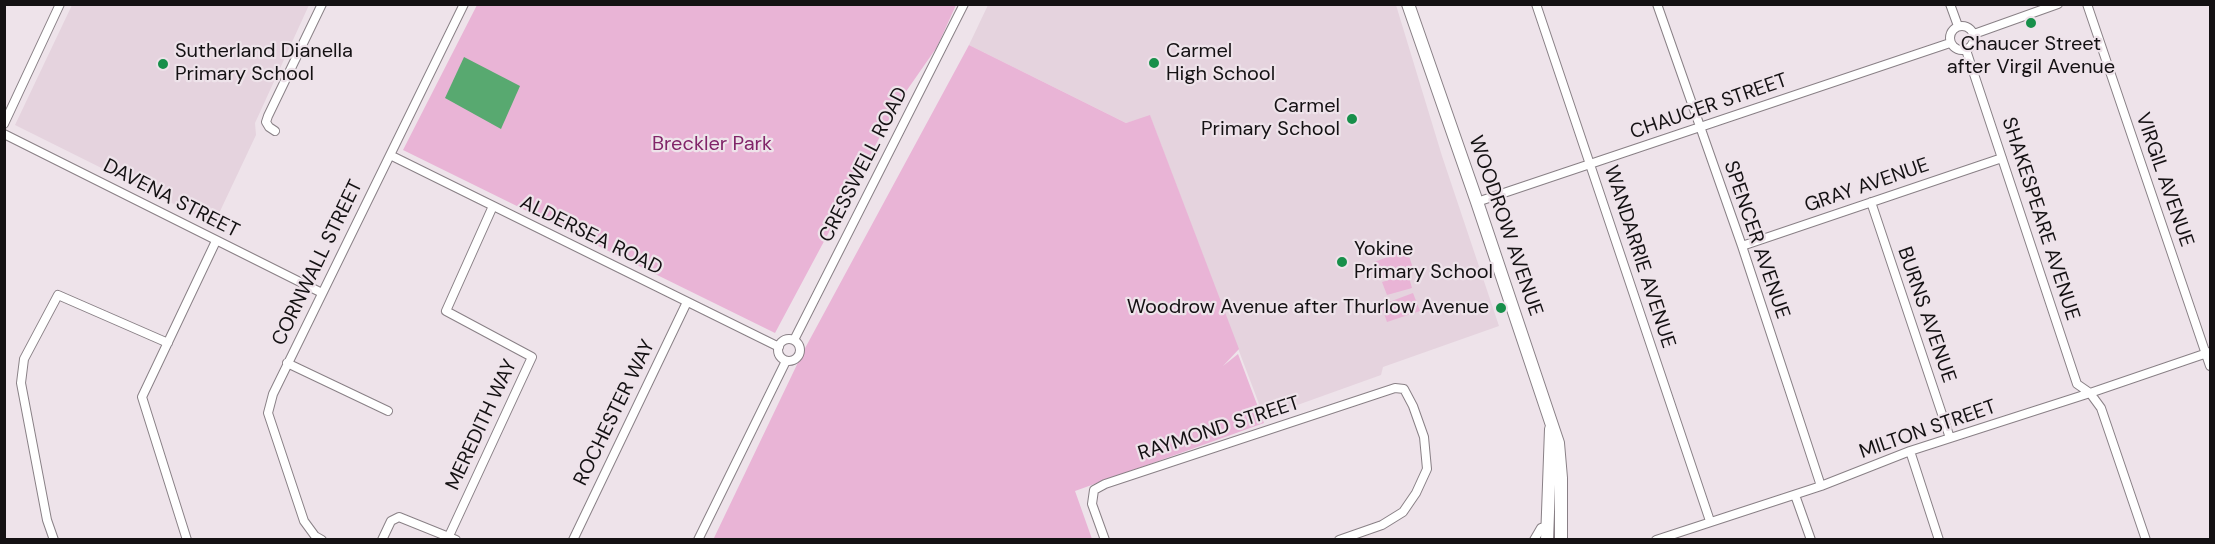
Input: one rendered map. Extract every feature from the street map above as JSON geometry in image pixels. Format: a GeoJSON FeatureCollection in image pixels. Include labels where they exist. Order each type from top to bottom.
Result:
{"type":"FeatureCollection","features":[{"type":"Feature","properties":{"kind":"main road","name":"WOODROW AVENUE"},"geometry":{"type":"LineString","coordinates":[[1408,4],[1558,443],[1561,540]]}},
{"type":"Feature","properties":{"kind":"main road","name":"WOODROW AVENUE"},"geometry":{"type":"LineString","coordinates":[[1547,540],[1552,428]]}},
{"type":"Feature","properties":{"kind":"street"},"geometry":{"type":"LineString","coordinates":[[4,124],[60,4]]}},
{"type":"Feature","properties":{"kind":"street"},"geometry":{"type":"LineString","coordinates":[[275,131],[266,122],[268,116],[322,4]]}},
{"type":"Feature","properties":{"kind":"street","name":"CORNWALL STREET"},"geometry":{"type":"LineString","coordinates":[[322,540],[315,536],[304,521],[268,413],[273,394],[465,4]]}},
{"type":"Feature","properties":{"kind":"street","name":"CRESSWELL ROAD"},"geometry":{"type":"LineString","coordinates":[[698,540],[786,361],[794,360],[799,355],[799,346],[794,340],[964,4]]}},
{"type":"Feature","properties":{"kind":"street","name":"WANDARRIE AVENUE"},"geometry":{"type":"LineString","coordinates":[[1536,4],[1710,521]]}},
{"type":"Feature","properties":{"kind":"street","name":"SPENCER AVENUE"},"geometry":{"type":"LineString","coordinates":[[1657,4],[1742,246],[1821,486]]}},
{"type":"Feature","properties":{"kind":"street"},"geometry":{"type":"LineString","coordinates":[[1950,4],[1958,26]]}},
{"type":"Feature","properties":{"kind":"street"},"geometry":{"type":"LineString","coordinates":[[1974,34],[2058,4]]}},
{"type":"Feature","properties":{"kind":"street","name":"VIRGIL AVENUE"},"geometry":{"type":"LineString","coordinates":[[2087,4],[2211,366]]}},
{"type":"Feature","properties":{"kind":"street"},"geometry":{"type":"LineString","coordinates":[[1958,26],[1965,26],[1974,34],[1974,40],[1966,50],[1954,48],[1950,43],[1949,36],[1952,29],[1958,26]]}},
{"type":"Feature","properties":{"kind":"street","name":"CHAUCER STREET"},"geometry":{"type":"LineString","coordinates":[[1477,202],[1950,43]]}},
{"type":"Feature","properties":{"kind":"street","name":"SHAKESPEARE AVENUE"},"geometry":{"type":"LineString","coordinates":[[1966,50],[2077,384],[2090,393],[2101,408],[2146,540]]}},
{"type":"Feature","properties":{"kind":"street","name":"DAVENA STREET"},"geometry":{"type":"LineString","coordinates":[[4,134],[322,293]]}},
{"type":"Feature","properties":{"kind":"street","name":"ALDERSEA ROAD"},"geometry":{"type":"LineString","coordinates":[[390,155],[779,347]]}},
{"type":"Feature","properties":{"kind":"street","name":"GRAY AVENUE"},"geometry":{"type":"LineString","coordinates":[[1742,246],[2002,158]]}},
{"type":"Feature","properties":{"kind":"street","name":"BURNS AVENUE"},"geometry":{"type":"LineString","coordinates":[[1871,202],[1950,438]]}},
{"type":"Feature","properties":{"kind":"street","name":"MEREDITH WAY"},"geometry":{"type":"LineString","coordinates":[[452,538],[532,357],[446,311],[493,206]]}},
{"type":"Feature","properties":{"kind":"street"},"geometry":{"type":"LineString","coordinates":[[187,540],[142,397],[216,241]]}},
{"type":"Feature","properties":{"kind":"street"},"geometry":{"type":"LineString","coordinates":[[54,540],[47,520],[21,383],[24,359],[58,295],[168,343]]}},
{"type":"Feature","properties":{"kind":"street","name":"ROCHESTER WAY"},"geometry":{"type":"LineString","coordinates":[[573,540],[687,302]]}},
{"type":"Feature","properties":{"kind":"street"},"geometry":{"type":"LineString","coordinates":[[786,361],[779,355],[779,347],[787,340],[794,340]]}},
{"type":"Feature","properties":{"kind":"street","name":"MILTON STREET"},"geometry":{"type":"LineString","coordinates":[[1656,540],[1821,486],[1910,451],[2208,352]]}},
{"type":"Feature","properties":{"kind":"street"},"geometry":{"type":"LineString","coordinates":[[287,363],[388,411]]}},
{"type":"Feature","properties":{"kind":"street","name":"RAYMOND STREET"},"geometry":{"type":"LineString","coordinates":[[1105,540],[1092,504],[1094,490],[1105,484],[1395,388],[1404,389],[1424,437],[1427,469],[1416,493],[1403,512],[1382,525],[1339,540]]}},
{"type":"Feature","properties":{"kind":"street"},"geometry":{"type":"LineString","coordinates":[[1910,451],[1939,540]]}},
{"type":"Feature","properties":{"kind":"street"},"geometry":{"type":"LineString","coordinates":[[1795,495],[1811,540]]}},
{"type":"Feature","properties":{"kind":"street"},"geometry":{"type":"LineString","coordinates":[[382,540],[391,521],[399,517],[452,538]]}},
{"type":"Feature","properties":{"kind":"street"},"geometry":{"type":"LineString","coordinates":[[1534,540],[1541,528],[1547,526]]}},
{"type":"Feature","properties":{"kind":"street"},"geometry":{"type":"LineString","coordinates":[[1679,531],[1682,540]]}},
{"type":"Feature","properties":{"kind":"shaded area","name":"Sutherland Dianella Primary School"},"geometry":{"type":"Polygon","coordinates":[[[72,5],[309,5],[255,123],[256,135],[214,224],[15,125],[72,5]]]}},
{"type":"Feature","properties":{"kind":"shaded area"},"geometry":{"type":"Polygon","coordinates":[[[988,5],[1396,5],[1442,156],[1499,326],[1383,367],[1381,375],[1264,417],[1150,116],[1126,123],[969,45],[988,5]]]}},
{"type":"Feature","properties":{"kind":"shaded area"},"geometry":{"type":"Polygon","coordinates":[[[464,57],[520,86],[501,129],[445,98],[464,57]]]}},
{"type":"Feature","properties":{"kind":"green space","name":"Breckler Park"},"geometry":{"type":"Polygon","coordinates":[[[477,5],[956,5],[937,47],[898,103],[775,333],[403,150],[477,5]]]}},
{"type":"Feature","properties":{"kind":"green space"},"geometry":{"type":"Polygon","coordinates":[[[969,45],[1126,123],[1150,115],[1239,349],[1223,366],[1238,354],[1264,423],[1075,491],[1092,539],[713,540],[803,352],[969,45]]]}},
{"type":"Feature","properties":{"kind":"green space"},"geometry":{"type":"Polygon","coordinates":[[[1407,250],[1413,268],[1380,279],[1374,262],[1407,250]]]}},
{"type":"Feature","properties":{"kind":"green space"},"geometry":{"type":"Polygon","coordinates":[[[1408,274],[1412,288],[1387,295],[1382,282],[1408,274]]]}},
{"type":"Feature","properties":{"kind":"green space"},"geometry":{"type":"Polygon","coordinates":[[[1413,293],[1420,311],[1387,322],[1381,305],[1413,293]]]}},
{"type":"Feature","properties":{"kind":"place","name":"Chaucer Street after Virgil Avenue"},"geometry":{"type":"Point","coordinates":[2031,23]}},
{"type":"Feature","properties":{"kind":"place","name":"Carmel High School"},"geometry":{"type":"Point","coordinates":[1154,63]}},
{"type":"Feature","properties":{"kind":"place","name":"Sutherland Dianella Primary School"},"geometry":{"type":"Point","coordinates":[163,64]}},
{"type":"Feature","properties":{"kind":"place","name":"Carmel Primary School"},"geometry":{"type":"Point","coordinates":[1352,119]}},
{"type":"Feature","properties":{"kind":"place","name":"Yokine Primary School"},"geometry":{"type":"Point","coordinates":[1342,262]}},
{"type":"Feature","properties":{"kind":"place","name":"Woodrow Avenue after Thurlow Avenue"},"geometry":{"type":"Point","coordinates":[1501,308]}}]}
